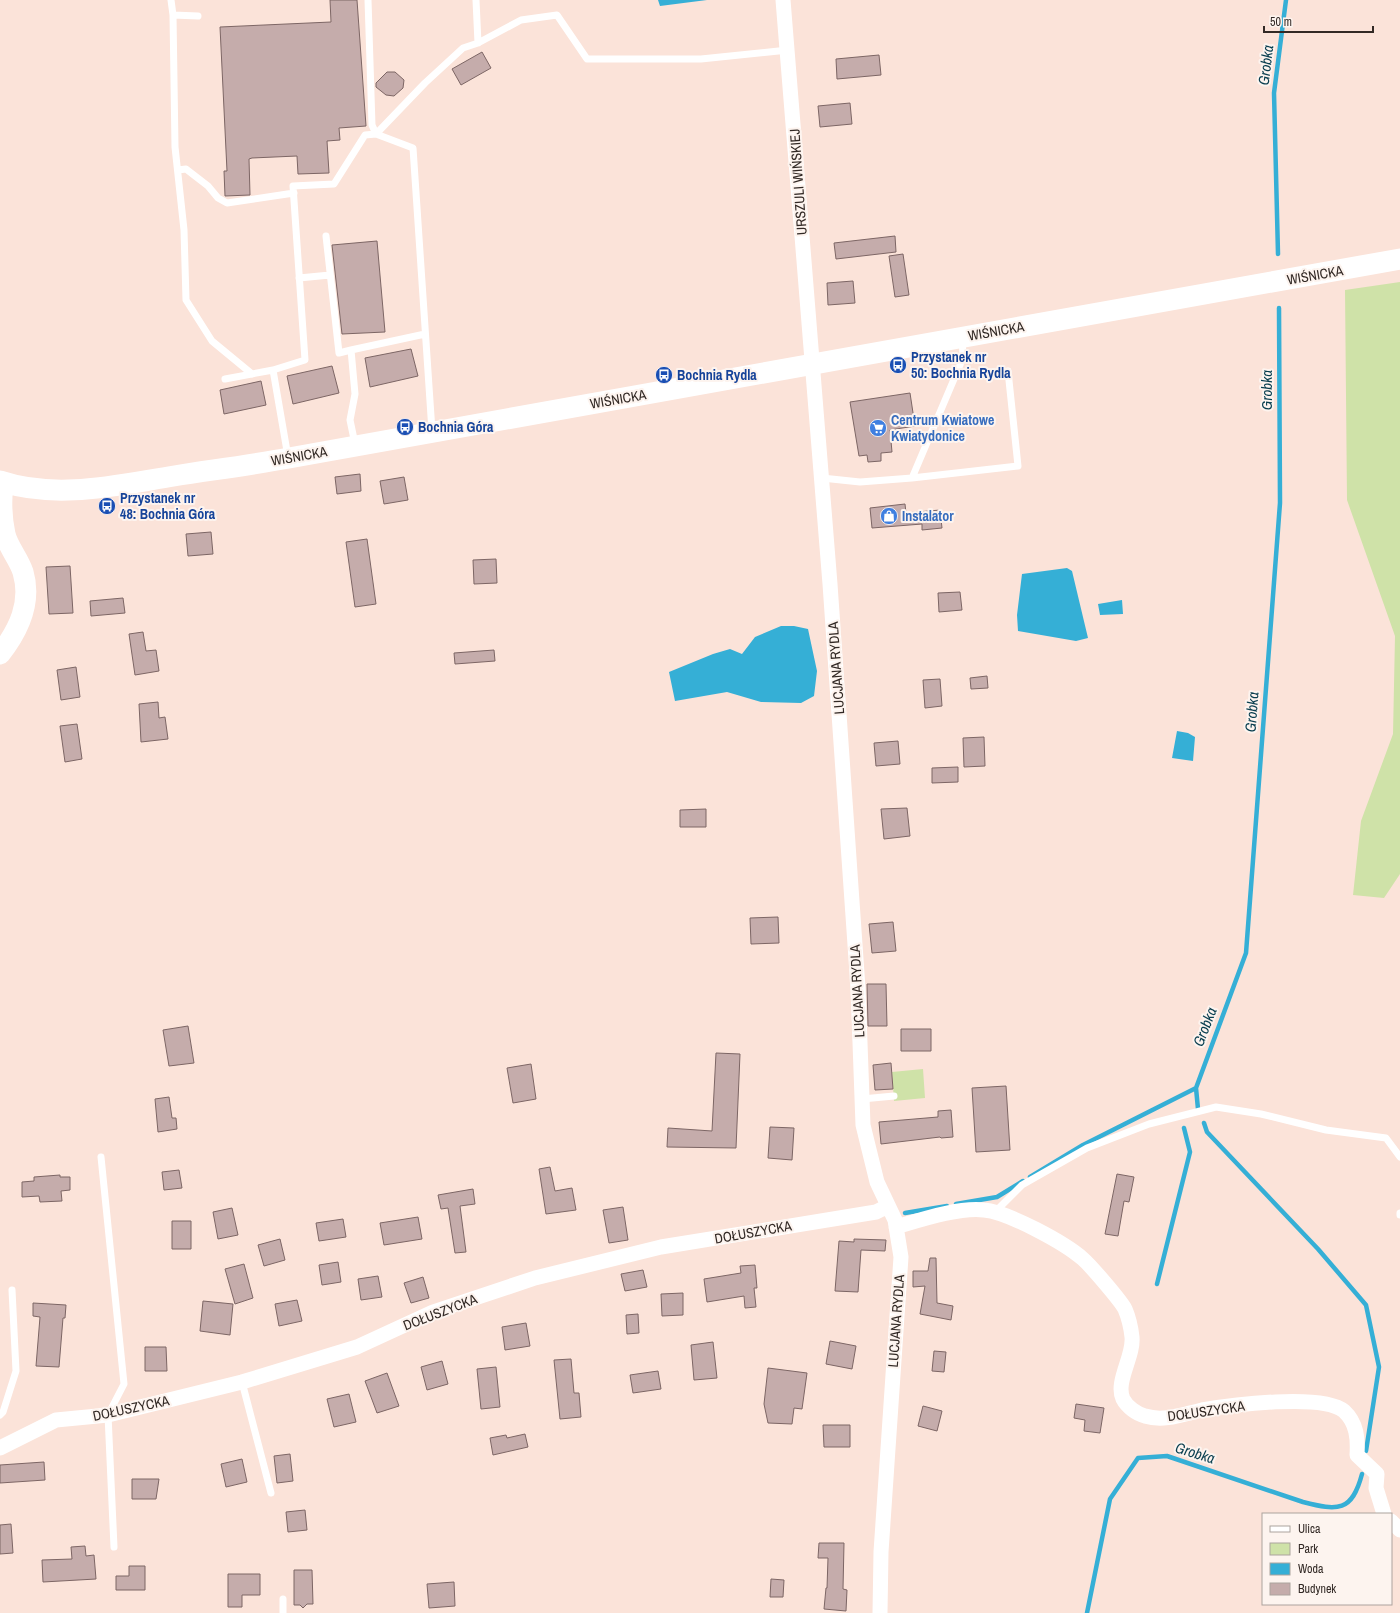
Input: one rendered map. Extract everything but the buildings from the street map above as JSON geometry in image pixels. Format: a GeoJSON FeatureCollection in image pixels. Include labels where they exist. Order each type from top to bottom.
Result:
{"type":"FeatureCollection","features":[{"type":"Feature","properties":{"kind":"main road","name":"WIŚNICKA"},"geometry":{"type":"LineString","coordinates":[[2,482],[35,488],[72,491],[288,458],[1400,260]]}},
{"type":"Feature","properties":{"kind":"main road"},"geometry":{"type":"LineString","coordinates":[[0,654],[18,628],[24,612],[26,592],[23,572],[5,535],[2,517],[2,482]]}},
{"type":"Feature","properties":{"kind":"street","name":"URSZULI WIŃSKIEJ"},"geometry":{"type":"LineString","coordinates":[[783,0],[812,364]]}},
{"type":"Feature","properties":{"kind":"street","name":"LUCJANA RYDLA"},"geometry":{"type":"LineString","coordinates":[[812,364],[817,406],[858,988],[862,1099],[865,1132],[878,1182],[895,1220],[901,1257],[881,1544],[880,1613]]}},
{"type":"Feature","properties":{"kind":"street","name":"DOŁUSZYCKA"},"geometry":{"type":"LineString","coordinates":[[0,1448],[56,1420],[108,1416],[242,1382],[356,1347],[433,1312],[535,1278],[661,1247],[876,1212],[888,1206]]}},
{"type":"Feature","properties":{"kind":"street","name":"DOŁUSZYCKA"},"geometry":{"type":"LineString","coordinates":[[896,1228],[955,1212],[984,1210],[1010,1217],[1041,1231],[1083,1259],[1124,1308],[1132,1337],[1129,1362],[1122,1380],[1123,1398],[1132,1410],[1146,1417],[1168,1418],[1203,1410],[1290,1400],[1323,1402],[1344,1411],[1354,1424],[1358,1437],[1357,1455],[1377,1474],[1376,1488],[1384,1513]]}},
{"type":"Feature","properties":{"kind":"street"},"geometry":{"type":"LineString","coordinates":[[1392,1522],[1400,1530]]}},
{"type":"Feature","properties":{"kind":"lane"},"geometry":{"type":"LineString","coordinates":[[171,0],[173,14],[175,147],[184,230],[186,300],[212,341],[252,374]]}},
{"type":"Feature","properties":{"kind":"lane"},"geometry":{"type":"LineString","coordinates":[[368,0],[372,125],[376,134]]}},
{"type":"Feature","properties":{"kind":"lane"},"geometry":{"type":"LineString","coordinates":[[476,0],[478,43]]}},
{"type":"Feature","properties":{"kind":"lane"},"geometry":{"type":"LineString","coordinates":[[173,14],[198,16]]}},
{"type":"Feature","properties":{"kind":"lane"},"geometry":{"type":"LineString","coordinates":[[376,134],[425,83],[463,48],[478,43],[521,20],[557,15],[587,59],[701,59],[788,50]]}},
{"type":"Feature","properties":{"kind":"lane"},"geometry":{"type":"LineString","coordinates":[[225,379],[273,370],[305,360],[293,186],[334,184],[365,135],[376,134],[413,148],[432,432]]}},
{"type":"Feature","properties":{"kind":"lane"},"geometry":{"type":"LineString","coordinates":[[178,170],[186,169],[208,186],[218,198],[227,203],[294,193]]}},
{"type":"Feature","properties":{"kind":"lane"},"geometry":{"type":"LineString","coordinates":[[326,236],[339,353],[425,334]]}},
{"type":"Feature","properties":{"kind":"lane"},"geometry":{"type":"LineString","coordinates":[[299,278],[330,275]]}},
{"type":"Feature","properties":{"kind":"lane"},"geometry":{"type":"LineString","coordinates":[[912,478],[960,365],[963,355],[962,337]]}},
{"type":"Feature","properties":{"kind":"lane"},"geometry":{"type":"LineString","coordinates":[[351,350],[355,394],[350,420],[355,446]]}},
{"type":"Feature","properties":{"kind":"lane"},"geometry":{"type":"LineString","coordinates":[[273,370],[288,458]]}},
{"type":"Feature","properties":{"kind":"lane"},"geometry":{"type":"LineString","coordinates":[[822,478],[860,482],[912,478],[1018,466],[1008,371]]}},
{"type":"Feature","properties":{"kind":"lane"},"geometry":{"type":"LineString","coordinates":[[862,1099],[894,1096]]}},
{"type":"Feature","properties":{"kind":"lane"},"geometry":{"type":"LineString","coordinates":[[995,1212],[1022,1185],[1087,1148],[1149,1124],[1216,1107],[1261,1114],[1326,1130],[1386,1138],[1400,1157]]}},
{"type":"Feature","properties":{"kind":"lane"},"geometry":{"type":"LineString","coordinates":[[101,1157],[124,1384],[108,1416],[114,1547]]}},
{"type":"Feature","properties":{"kind":"lane"},"geometry":{"type":"LineString","coordinates":[[0,1415],[3,1412],[16,1371],[12,1290]]}},
{"type":"Feature","properties":{"kind":"lane"},"geometry":{"type":"LineString","coordinates":[[242,1382],[271,1493]]}},
{"type":"Feature","properties":{"kind":"lane"},"geometry":{"type":"LineString","coordinates":[[283,1599],[283,1613]]}},
{"type":"Feature","properties":{"kind":"green space"},"geometry":{"type":"Polygon","coordinates":[[[1400,282],[1400,874],[1384,898],[1353,895],[1361,821],[1393,734],[1395,636],[1347,500],[1345,290],[1400,282]]]}},
{"type":"Feature","properties":{"kind":"green space"},"geometry":{"type":"Polygon","coordinates":[[[923,1069],[925,1098],[894,1101],[892,1072],[923,1069]]]}},
{"type":"Feature","properties":{"kind":"water"},"geometry":{"type":"Polygon","coordinates":[[[658,0],[707,0],[660,6],[658,0]]]}},
{"type":"Feature","properties":{"kind":"water"},"geometry":{"type":"Polygon","coordinates":[[[1067,568],[1072,571],[1088,638],[1076,641],[1018,631],[1017,615],[1022,574],[1067,568]]]}},
{"type":"Feature","properties":{"kind":"water"},"geometry":{"type":"Polygon","coordinates":[[[1122,600],[1123,614],[1100,615],[1098,604],[1122,600]]]}},
{"type":"Feature","properties":{"kind":"water"},"geometry":{"type":"Polygon","coordinates":[[[781,626],[794,626],[808,629],[817,671],[814,696],[801,703],[761,702],[727,692],[675,701],[669,672],[713,654],[730,649],[742,654],[755,637],[781,626]]]}},
{"type":"Feature","properties":{"kind":"water"},"geometry":{"type":"Polygon","coordinates":[[[1177,731],[1188,733],[1195,737],[1193,761],[1172,758],[1177,731]]]}},
{"type":"Feature","properties":{"kind":"waterway","name":"Grobka"},"geometry":{"type":"LineString","coordinates":[[1278,254],[1274,93],[1286,0]]}},
{"type":"Feature","properties":{"kind":"waterway","name":"Grobka"},"geometry":{"type":"LineString","coordinates":[[1198,1109],[1196,1088],[1246,953],[1280,503],[1279,308]]}},
{"type":"Feature","properties":{"kind":"waterway"},"geometry":{"type":"LineString","coordinates":[[1030,1177],[1083,1145],[1196,1088]]}},
{"type":"Feature","properties":{"kind":"waterway","name":"Grobka"},"geometry":{"type":"LineString","coordinates":[[1204,1123],[1207,1132],[1318,1249],[1366,1305],[1379,1367],[1366,1451]]}},
{"type":"Feature","properties":{"kind":"waterway"},"geometry":{"type":"LineString","coordinates":[[1157,1284],[1190,1152],[1184,1128]]}},
{"type":"Feature","properties":{"kind":"waterway"},"geometry":{"type":"LineString","coordinates":[[956,1204],[997,1197],[1023,1181]]}},
{"type":"Feature","properties":{"kind":"waterway"},"geometry":{"type":"LineString","coordinates":[[905,1213],[947,1206]]}},
{"type":"Feature","properties":{"kind":"waterway","name":"Grobka"},"geometry":{"type":"LineString","coordinates":[[1087,1613],[1110,1499],[1138,1458],[1167,1456],[1303,1502],[1326,1507],[1342,1506],[1348,1502],[1353,1496],[1362,1474]]}},
{"type":"Feature","properties":{"kind":"place","name":"Przystanek nr 50: Bochnia Rydla"},"geometry":{"type":"Point","coordinates":[898,365]}},
{"type":"Feature","properties":{"kind":"place","name":"Bochnia Rydla"},"geometry":{"type":"Point","coordinates":[664,375]}},
{"type":"Feature","properties":{"kind":"place","name":"Bochnia Góra"},"geometry":{"type":"Point","coordinates":[405,427]}},
{"type":"Feature","properties":{"kind":"place","name":"Centrum Kwiatowe Kwiatydonice"},"geometry":{"type":"Point","coordinates":[878,428]}},
{"type":"Feature","properties":{"kind":"place","name":"Przystanek nr 48: Bochnia Góra"},"geometry":{"type":"Point","coordinates":[107,506]}},
{"type":"Feature","properties":{"kind":"place","name":"Instalator"},"geometry":{"type":"Point","coordinates":[889,516]}}]}
